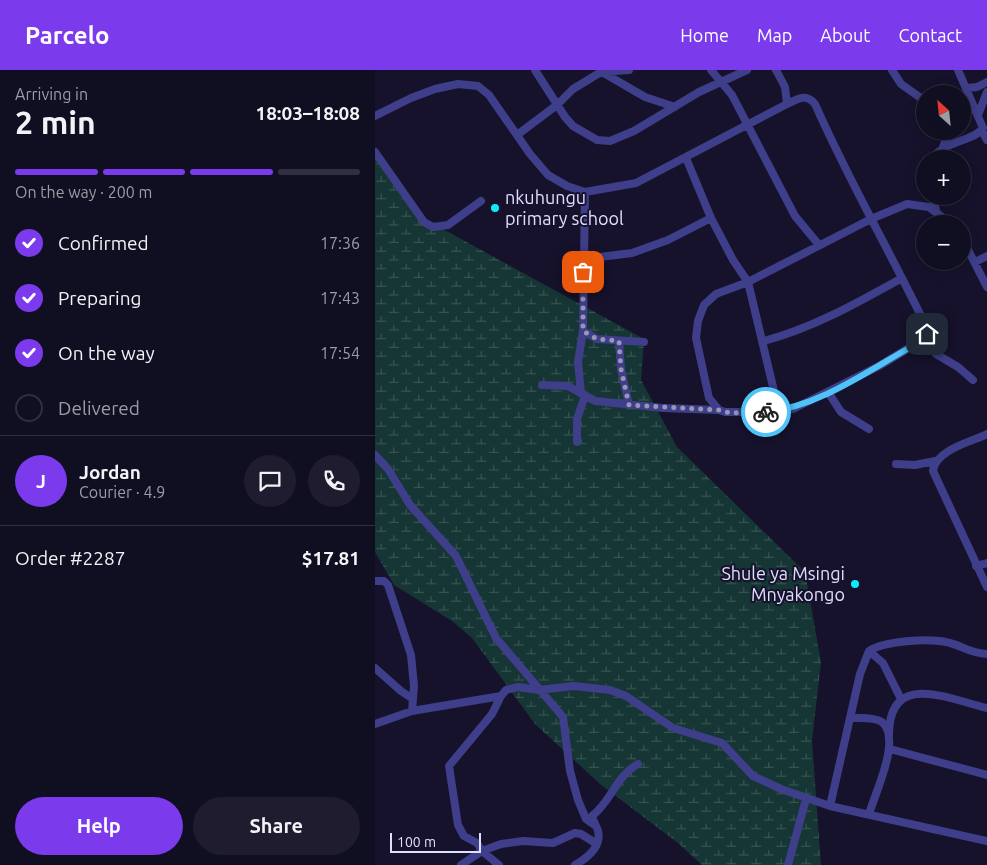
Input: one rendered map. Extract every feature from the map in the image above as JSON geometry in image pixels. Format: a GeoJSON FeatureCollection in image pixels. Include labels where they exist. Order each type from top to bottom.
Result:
{"type":"FeatureCollection","features":[{"type":"Feature","properties":{"kind":"street"},"geometry":{"type":"LineString","coordinates":[[535,70],[565,117],[583,134],[597,140],[609,140],[634,131],[721,80],[747,70]]}},
{"type":"Feature","properties":{"kind":"street"},"geometry":{"type":"LineString","coordinates":[[517,135],[600,71],[629,70]]}},
{"type":"Feature","properties":{"kind":"street"},"geometry":{"type":"LineString","coordinates":[[711,70],[732,95],[787,204],[819,245]]}},
{"type":"Feature","properties":{"kind":"street"},"geometry":{"type":"LineString","coordinates":[[776,70],[785,87],[787,104]]}},
{"type":"Feature","properties":{"kind":"street"},"geometry":{"type":"LineString","coordinates":[[884,70],[916,95]]}},
{"type":"Feature","properties":{"kind":"street"},"geometry":{"type":"LineString","coordinates":[[892,70],[896,78]]}},
{"type":"Feature","properties":{"kind":"street"},"geometry":{"type":"LineString","coordinates":[[958,70],[966,85]]}},
{"type":"Feature","properties":{"kind":"street"},"geometry":{"type":"LineString","coordinates":[[600,71],[645,97],[675,107]]}},
{"type":"Feature","properties":{"kind":"street"},"geometry":{"type":"LineString","coordinates":[[971,88],[977,88],[987,82]]}},
{"type":"Feature","properties":{"kind":"street"},"geometry":{"type":"LineString","coordinates":[[375,116],[409,98],[435,89],[458,84],[469,84],[485,90],[548,175],[567,186],[585,192],[637,183],[787,104],[803,97],[811,98],[925,324],[927,334],[925,339],[828,392],[793,408],[767,412],[730,413],[719,410],[629,405],[595,401],[563,385],[542,385]]}},
{"type":"Feature","properties":{"kind":"street"},"geometry":{"type":"LineString","coordinates":[[978,115],[987,92]]}},
{"type":"Feature","properties":{"kind":"street"},"geometry":{"type":"LineString","coordinates":[[971,98],[987,140]]}},
{"type":"Feature","properties":{"kind":"street"},"geometry":{"type":"LineString","coordinates":[[943,147],[982,131]]}},
{"type":"Feature","properties":{"kind":"street"},"geometry":{"type":"LineString","coordinates":[[940,150],[946,140]]}},
{"type":"Feature","properties":{"kind":"street"},"geometry":{"type":"LineString","coordinates":[[375,152],[424,222],[433,227],[448,225],[481,200]]}},
{"type":"Feature","properties":{"kind":"street"},"geometry":{"type":"LineString","coordinates":[[686,158],[711,218],[733,260],[748,282],[764,341],[774,390],[767,412]]}},
{"type":"Feature","properties":{"kind":"street"},"geometry":{"type":"LineString","coordinates":[[577,442],[577,419],[583,395],[578,362],[583,331],[585,192]]}},
{"type":"Feature","properties":{"kind":"street"},"geometry":{"type":"LineString","coordinates":[[719,410],[709,398],[696,338],[698,321],[704,305],[716,294],[748,282],[871,219],[907,204],[916,205]]}},
{"type":"Feature","properties":{"kind":"street"},"geometry":{"type":"LineString","coordinates":[[922,205],[936,210],[941,215]]}},
{"type":"Feature","properties":{"kind":"street"},"geometry":{"type":"LineString","coordinates":[[935,205],[936,210]]}},
{"type":"Feature","properties":{"kind":"street"},"geometry":{"type":"LineString","coordinates":[[584,259],[633,253],[668,240],[711,218]]}},
{"type":"Feature","properties":{"kind":"street"},"geometry":{"type":"LineString","coordinates":[[971,255],[987,287]]}},
{"type":"Feature","properties":{"kind":"street"},"geometry":{"type":"LineString","coordinates":[[975,262],[987,256]]}},
{"type":"Feature","properties":{"kind":"street"},"geometry":{"type":"LineString","coordinates":[[764,341],[809,327],[864,300],[902,278]]}},
{"type":"Feature","properties":{"kind":"street"},"geometry":{"type":"LineString","coordinates":[[583,331],[597,339],[644,342]]}},
{"type":"Feature","properties":{"kind":"street"},"geometry":{"type":"LineString","coordinates":[[925,339],[936,354],[958,367],[973,380]]}},
{"type":"Feature","properties":{"kind":"street"},"geometry":{"type":"LineString","coordinates":[[619,341],[621,369],[629,405]]}},
{"type":"Feature","properties":{"kind":"street"},"geometry":{"type":"LineString","coordinates":[[828,392],[841,412],[869,429]]}},
{"type":"Feature","properties":{"kind":"street"},"geometry":{"type":"LineString","coordinates":[[896,464],[915,465],[935,461],[943,454],[986,437]]}},
{"type":"Feature","properties":{"kind":"street"},"geometry":{"type":"LineString","coordinates":[[375,455],[388,469],[401,494],[456,556],[496,638],[564,720],[570,772],[578,800],[586,819],[596,826]]}},
{"type":"Feature","properties":{"kind":"street"},"geometry":{"type":"LineString","coordinates":[[935,461],[933,474],[987,587]]}},
{"type":"Feature","properties":{"kind":"street"},"geometry":{"type":"LineString","coordinates":[[976,566],[987,563]]}},
{"type":"Feature","properties":{"kind":"street"},"geometry":{"type":"LineString","coordinates":[[375,581],[384,581],[388,586],[397,620],[411,654],[414,673],[412,711]]}},
{"type":"Feature","properties":{"kind":"street"},"geometry":{"type":"LineString","coordinates":[[869,651],[911,640],[947,642],[966,651],[987,654]]}},
{"type":"Feature","properties":{"kind":"street"},"geometry":{"type":"LineString","coordinates":[[869,651],[883,663],[901,698]]}},
{"type":"Feature","properties":{"kind":"street"},"geometry":{"type":"LineString","coordinates":[[830,806],[852,718],[860,674],[869,651]]}},
{"type":"Feature","properties":{"kind":"street"},"geometry":{"type":"LineString","coordinates":[[375,668],[413,699]]}},
{"type":"Feature","properties":{"kind":"street"},"geometry":{"type":"LineString","coordinates":[[499,865],[481,851],[477,843],[464,836],[458,825],[449,766],[489,719],[506,690],[518,687],[539,690],[574,686],[610,690],[626,696],[673,728],[722,743],[735,759],[761,781],[830,806],[987,841]]}},
{"type":"Feature","properties":{"kind":"street"},"geometry":{"type":"LineString","coordinates":[[869,814],[890,750],[889,735],[892,711],[901,698],[923,693],[987,708]]}},
{"type":"Feature","properties":{"kind":"street"},"geometry":{"type":"LineString","coordinates":[[375,724],[412,711],[501,696]]}},
{"type":"Feature","properties":{"kind":"street"},"geometry":{"type":"LineString","coordinates":[[852,718],[877,720],[882,723],[889,735]]}},
{"type":"Feature","properties":{"kind":"street"},"geometry":{"type":"LineString","coordinates":[[890,750],[987,774]]}},
{"type":"Feature","properties":{"kind":"street"},"geometry":{"type":"LineString","coordinates":[[575,865],[593,851],[597,844],[599,832],[592,816],[604,808],[617,783],[638,764]]}},
{"type":"Feature","properties":{"kind":"street"},"geometry":{"type":"LineString","coordinates":[[788,865],[806,798]]}},
{"type":"Feature","properties":{"kind":"street"},"geometry":{"type":"LineString","coordinates":[[461,865],[481,851],[501,844],[523,841],[553,843],[575,833],[581,834],[597,844]]}},
{"type":"Feature","properties":{"kind":"green space"},"geometry":{"type":"Polygon","coordinates":[[[375,152],[419,216],[644,339],[641,380],[677,447],[805,572],[821,662],[812,741],[821,865],[702,865],[678,843],[600,784],[535,724],[472,638],[452,621],[394,585],[375,552],[375,152]]]}},
{"type":"Feature","properties":{"kind":"way so far"},"geometry":{"type":"LineString","coordinates":[[583,272],[583,331],[589,337],[619,341],[621,369],[629,405],[719,410],[730,413],[766,412]]}},
{"type":"Feature","properties":{"kind":"place","name":"nkuhungu primary school"},"geometry":{"type":"Point","coordinates":[495,208]}},
{"type":"Feature","properties":{"kind":"place","name":"Shule ya Msingi Mnyakongo"},"geometry":{"type":"Point","coordinates":[855,584]}},
{"type":"Feature","properties":{"kind":"route"},"geometry":{"type":"LineString","coordinates":[[766,412],[793,408],[816,398],[879,366],[925,339],[927,334]]}}]}
